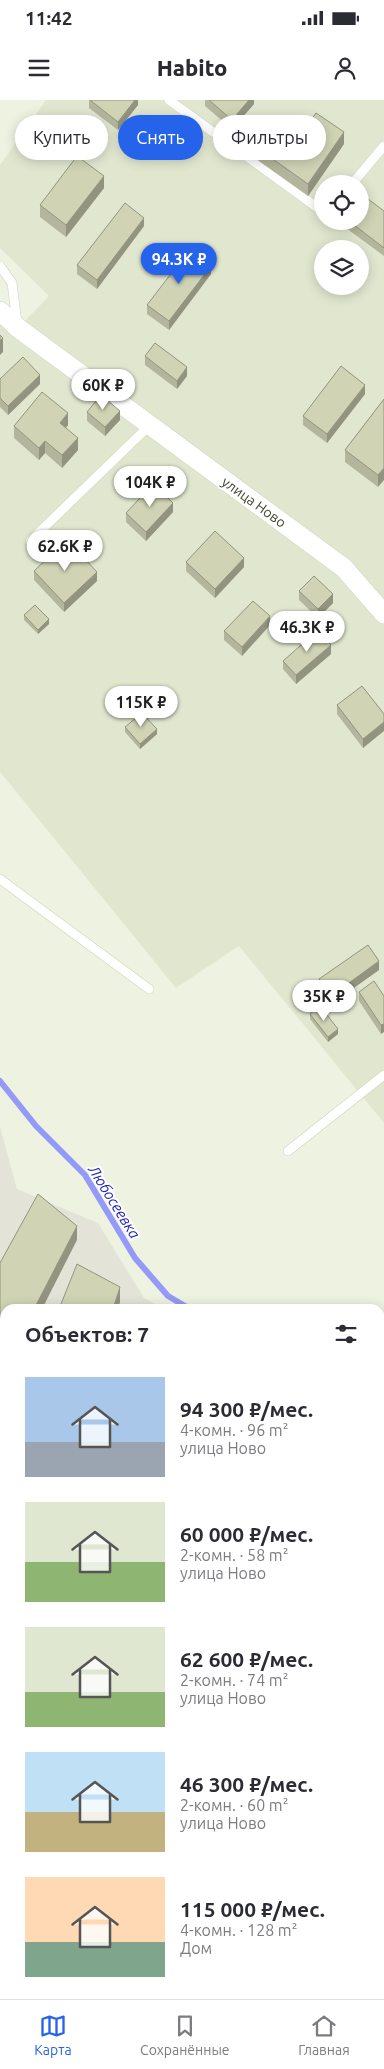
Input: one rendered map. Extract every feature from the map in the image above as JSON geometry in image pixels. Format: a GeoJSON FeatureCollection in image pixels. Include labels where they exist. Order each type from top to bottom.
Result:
{"type":"FeatureCollection","features":[{"type":"Feature","properties":{"kind":"street","name":"улица Ново"},"geometry":{"type":"LineString","coordinates":[[0,310],[18,328],[344,568],[384,614]]}},
{"type":"Feature","properties":{"kind":"lane"},"geometry":{"type":"LineString","coordinates":[[169,100],[314,205]]}},
{"type":"Feature","properties":{"kind":"lane"},"geometry":{"type":"LineString","coordinates":[[360,175],[384,146]]}},
{"type":"Feature","properties":{"kind":"lane"},"geometry":{"type":"LineString","coordinates":[[0,266],[12,283],[18,328]]}},
{"type":"Feature","properties":{"kind":"lane"},"geometry":{"type":"LineString","coordinates":[[30,541],[150,425]]}},
{"type":"Feature","properties":{"kind":"lane"},"geometry":{"type":"LineString","coordinates":[[0,879],[149,989]]}},
{"type":"Feature","properties":{"kind":"lane"},"geometry":{"type":"LineString","coordinates":[[288,1151],[384,1075]]}},
{"type":"Feature","properties":{"kind":"shaded area"},"geometry":{"type":"Polygon","coordinates":[[[46,100],[384,100],[384,1123],[239,946],[176,988],[0,772],[0,318],[18,328],[49,296],[0,248],[0,165],[15,144],[15,160],[108,160],[108,115],[35,115],[46,100]]]}},
{"type":"Feature","properties":{"kind":"shaded area"},"geometry":{"type":"Polygon","coordinates":[[[0,1127],[17,1189],[98,1223],[144,1298],[155,1304],[0,1304],[0,1127]]]}},
{"type":"Feature","properties":{"kind":"building"},"geometry":{"type":"Polygon","coordinates":[[[90,100],[135,100],[123,115],[118,115],[118,122],[90,100]]]}},
{"type":"Feature","properties":{"kind":"building"},"geometry":{"type":"Polygon","coordinates":[[[209,100],[249,100],[236,115],[226,115],[209,100]]]}},
{"type":"Feature","properties":{"kind":"building"},"geometry":{"type":"Polygon","coordinates":[[[326,120],[344,132],[326,158],[326,120]]]}},
{"type":"Feature","properties":{"kind":"building"},"geometry":{"type":"Polygon","coordinates":[[[74,160],[82,160],[104,176],[66,225],[40,205],[74,160]]]}},
{"type":"Feature","properties":{"kind":"building"},"geometry":{"type":"Polygon","coordinates":[[[274,160],[325,160],[308,184],[274,160]]]}},
{"type":"Feature","properties":{"kind":"building"},"geometry":{"type":"Polygon","coordinates":[[[369,200],[384,211],[384,248],[361,230],[369,230],[369,200]]]}},
{"type":"Feature","properties":{"kind":"building"},"geometry":{"type":"Polygon","coordinates":[[[125,203],[144,218],[97,280],[77,265],[125,203]]]}},
{"type":"Feature","properties":{"kind":"building"},"geometry":{"type":"Polygon","coordinates":[[[190,249],[211,266],[169,321],[147,305],[190,249]]]}},
{"type":"Feature","properties":{"kind":"building"},"geometry":{"type":"Polygon","coordinates":[[[155,343],[187,367],[177,381],[145,356],[155,343]]]}},
{"type":"Feature","properties":{"kind":"building"},"geometry":{"type":"Polygon","coordinates":[[[23,357],[40,375],[8,406],[0,398],[0,379],[23,357]]]}},
{"type":"Feature","properties":{"kind":"building"},"geometry":{"type":"Polygon","coordinates":[[[341,366],[365,385],[327,434],[303,416],[341,366]]]}},
{"type":"Feature","properties":{"kind":"building"},"geometry":{"type":"Polygon","coordinates":[[[42,392],[68,413],[60,423],[78,438],[62,455],[45,441],[39,448],[14,426],[42,392]]]}},
{"type":"Feature","properties":{"kind":"building"},"geometry":{"type":"Polygon","coordinates":[[[101,395],[120,411],[105,427],[87,412],[101,395]]]}},
{"type":"Feature","properties":{"kind":"building"},"geometry":{"type":"Polygon","coordinates":[[[384,399],[384,468],[378,475],[345,450],[384,399]]]}},
{"type":"Feature","properties":{"kind":"building"},"geometry":{"type":"Polygon","coordinates":[[[153,484],[173,503],[146,532],[126,513],[153,484]]]}},
{"type":"Feature","properties":{"kind":"building"},"geometry":{"type":"Polygon","coordinates":[[[215,531],[244,558],[215,589],[186,562],[215,531]]]}},
{"type":"Feature","properties":{"kind":"building"},"geometry":{"type":"Polygon","coordinates":[[[67,540],[97,572],[64,603],[34,571],[67,540]]]}},
{"type":"Feature","properties":{"kind":"building"},"geometry":{"type":"Polygon","coordinates":[[[314,576],[333,594],[318,609],[299,591],[314,576]]]}},
{"type":"Feature","properties":{"kind":"building"},"geometry":{"type":"Polygon","coordinates":[[[253,601],[270,616],[242,647],[224,631],[253,601]]]}},
{"type":"Feature","properties":{"kind":"building"},"geometry":{"type":"Polygon","coordinates":[[[35,605],[49,619],[38,630],[24,615],[35,605]]]}},
{"type":"Feature","properties":{"kind":"building"},"geometry":{"type":"Polygon","coordinates":[[[318,630],[331,645],[296,675],[283,661],[318,630]]]}},
{"type":"Feature","properties":{"kind":"building"},"geometry":{"type":"Polygon","coordinates":[[[362,686],[384,714],[384,722],[363,739],[337,705],[362,686]]]}},
{"type":"Feature","properties":{"kind":"building"},"geometry":{"type":"Polygon","coordinates":[[[142,713],[157,729],[140,744],[125,727],[142,713]]]}},
{"type":"Feature","properties":{"kind":"building"},"geometry":{"type":"Polygon","coordinates":[[[368,945],[379,961],[331,996],[319,979],[368,945]]]}},
{"type":"Feature","properties":{"kind":"building"},"geometry":{"type":"Polygon","coordinates":[[[374,981],[384,996],[384,1024],[381,1025],[359,992],[374,981]]]}},
{"type":"Feature","properties":{"kind":"building"},"geometry":{"type":"Polygon","coordinates":[[[320,1006],[338,1029],[328,1037],[310,1014],[320,1006]]]}},
{"type":"Feature","properties":{"kind":"building"},"geometry":{"type":"Polygon","coordinates":[[[38,1194],[77,1226],[37,1304],[0,1304],[0,1263],[38,1194]]]}},
{"type":"Feature","properties":{"kind":"building"},"geometry":{"type":"Polygon","coordinates":[[[77,1264],[120,1287],[115,1304],[61,1304],[77,1264]]]}},
{"type":"Feature","properties":{"kind":"waterway","name":"Любосеевка"},"geometry":{"type":"LineString","coordinates":[[0,1081],[36,1126],[85,1175],[135,1258],[168,1296],[182,1304]]}}]}
